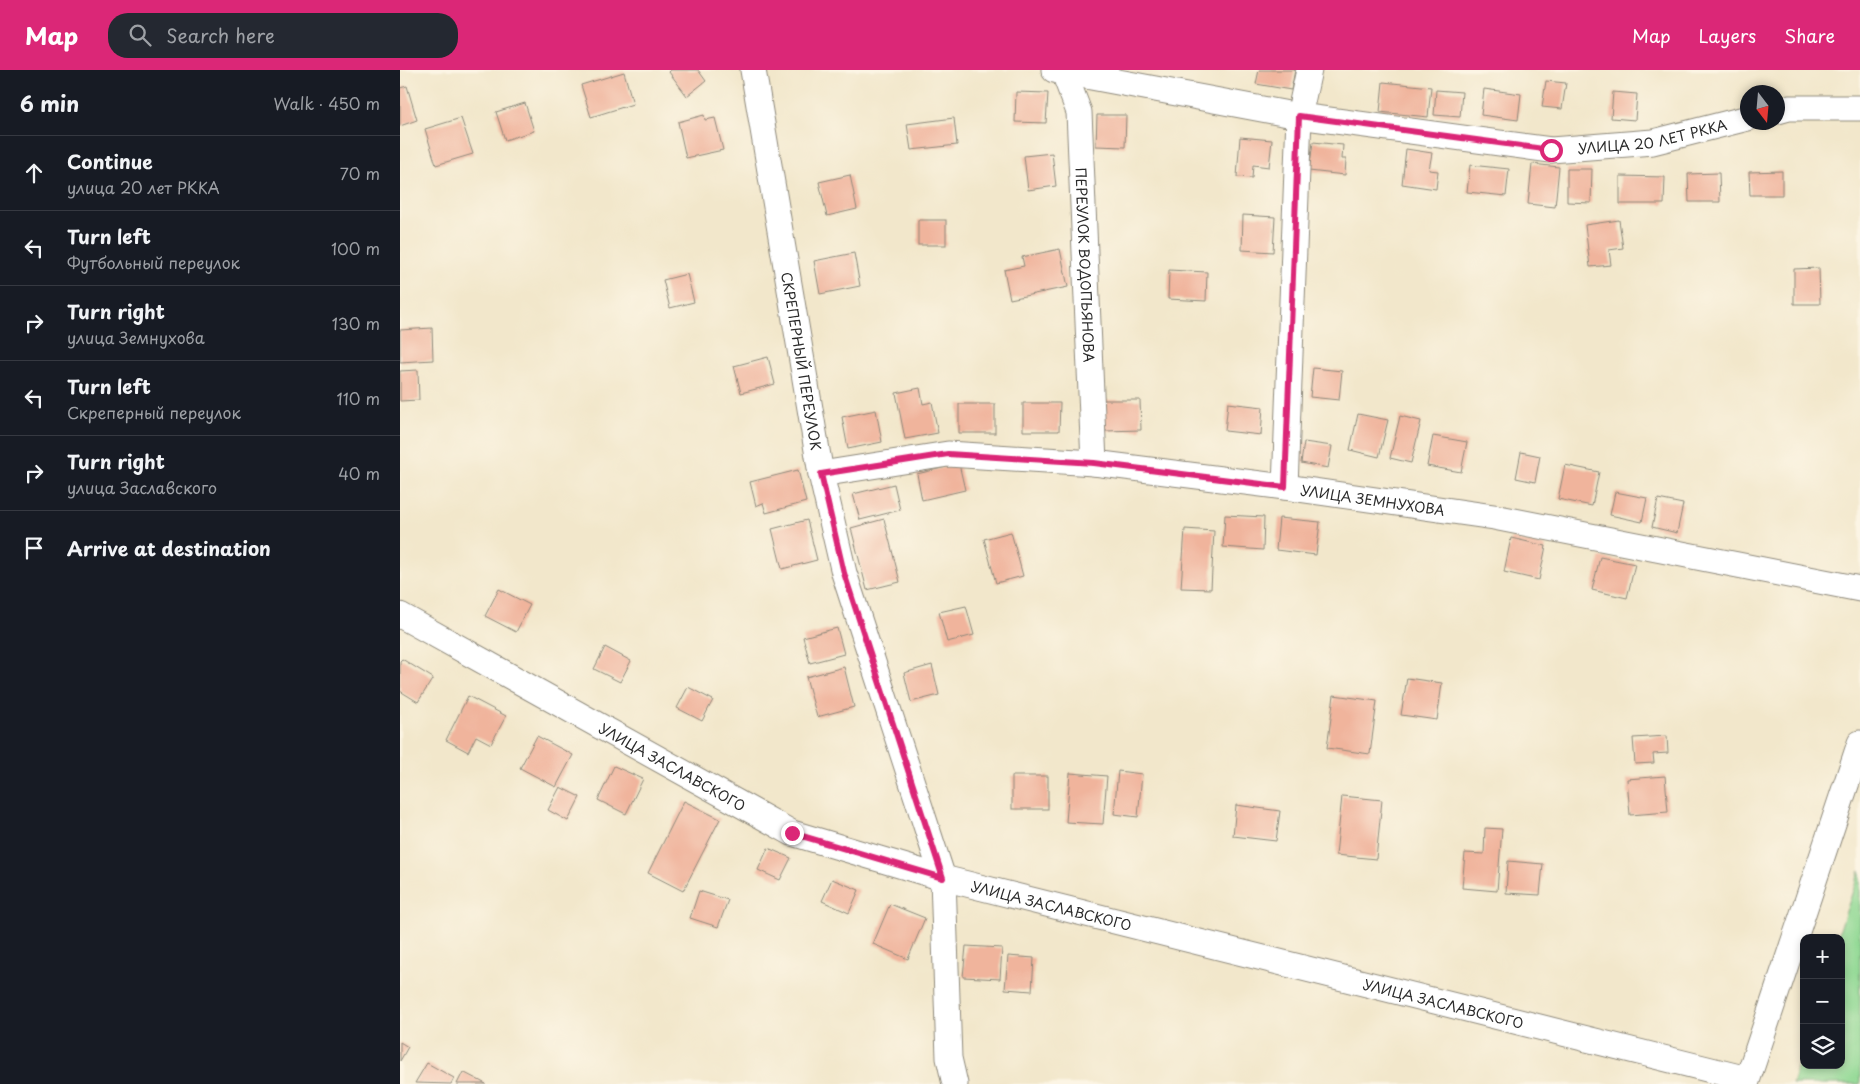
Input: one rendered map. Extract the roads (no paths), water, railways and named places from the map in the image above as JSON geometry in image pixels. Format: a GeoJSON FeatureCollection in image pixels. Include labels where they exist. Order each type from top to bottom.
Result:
{"type":"FeatureCollection","features":[{"type":"Feature","properties":{"kind":"street","name":"СКРЕПЕРНЫЙ ПЕРЕУЛОК"},"geometry":{"type":"LineString","coordinates":[[753,70],[821,474],[844,573],[943,878],[949,1058],[956,1084]]}},
{"type":"Feature","properties":{"kind":"street","name":"УЛИЦА 20 ЛЕТ РККА"},"geometry":{"type":"LineString","coordinates":[[1060,70],[1299,116],[1551,150],[1653,142],[1740,120]]}},
{"type":"Feature","properties":{"kind":"street","name":"ПЕРЕУЛОК ВОДОПЬЯНОВА"},"geometry":{"type":"LineString","coordinates":[[1060,70],[1079,112],[1094,463]]}},
{"type":"Feature","properties":{"kind":"street"},"geometry":{"type":"LineString","coordinates":[[1285,487],[1299,116],[1309,70]]}},
{"type":"Feature","properties":{"kind":"street"},"geometry":{"type":"LineString","coordinates":[[1785,109],[1860,108]]}},
{"type":"Feature","properties":{"kind":"street","name":"УЛИЦА ЗЕМНУХОВА"},"geometry":{"type":"LineString","coordinates":[[821,474],[948,454],[1094,463],[1494,516],[1860,589]]}},
{"type":"Feature","properties":{"kind":"street","name":"УЛИЦА ЗАСЛАВСКОГО"},"geometry":{"type":"LineString","coordinates":[[400,615],[792,833],[943,878],[1746,1081]]}},
{"type":"Feature","properties":{"kind":"street"},"geometry":{"type":"LineString","coordinates":[[1746,1081],[1860,743]]}}]}
